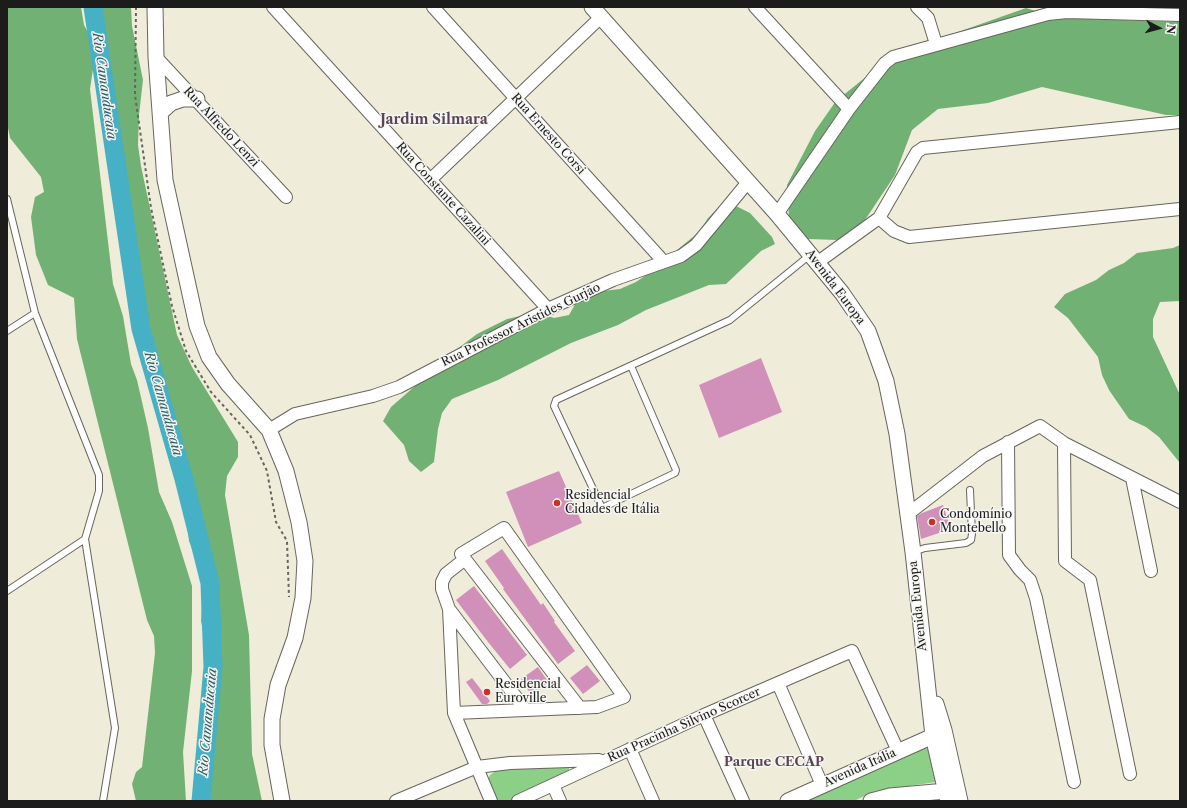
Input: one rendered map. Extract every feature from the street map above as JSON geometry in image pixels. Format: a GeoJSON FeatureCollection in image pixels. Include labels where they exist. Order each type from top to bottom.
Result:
{"type":"FeatureCollection","features":[{"type":"Feature","properties":{"kind":"street"},"geometry":{"type":"LineString","coordinates":[[155,7],[156,57],[165,180],[197,326],[209,357],[228,384],[269,430],[286,471],[299,522],[306,561],[303,598],[295,638],[278,685],[272,719],[272,744],[282,801]]}},
{"type":"Feature","properties":{"kind":"street","name":"Rua Constante Cazalini"},"geometry":{"type":"LineString","coordinates":[[273,7],[548,309]]}},
{"type":"Feature","properties":{"kind":"street","name":"Rua Ernesto Corsi"},"geometry":{"type":"LineString","coordinates":[[433,7],[664,262]]}},
{"type":"Feature","properties":{"kind":"street"},"geometry":{"type":"LineString","coordinates":[[755,7],[849,109]]}},
{"type":"Feature","properties":{"kind":"street"},"geometry":{"type":"LineString","coordinates":[[917,7],[928,18],[936,44]]}},
{"type":"Feature","properties":{"kind":"street"},"geometry":{"type":"LineString","coordinates":[[430,180],[516,98],[597,12]]}},
{"type":"Feature","properties":{"kind":"street","name":"Avenida Europa"},"geometry":{"type":"LineString","coordinates":[[597,12],[777,214],[842,293],[868,331],[886,381],[897,434],[913,552],[924,665],[933,736],[950,792],[960,801]]}},
{"type":"Feature","properties":{"kind":"street"},"geometry":{"type":"LineString","coordinates":[[777,214],[849,109],[885,63],[893,57],[1048,14],[1067,12],[1180,15]]}},
{"type":"Feature","properties":{"kind":"street","name":"Rua Alfredo Lenzi"},"geometry":{"type":"LineString","coordinates":[[156,57],[197,99],[286,197]]}},
{"type":"Feature","properties":{"kind":"street"},"geometry":{"type":"LineString","coordinates":[[160,113],[171,103],[183,99],[197,99]]}},
{"type":"Feature","properties":{"kind":"street"},"geometry":{"type":"LineString","coordinates":[[814,258],[879,218],[913,158],[917,152],[923,148],[1180,122]]}},
{"type":"Feature","properties":{"kind":"street","name":"Rua Professor Aristides Gurjão"},"geometry":{"type":"LineString","coordinates":[[269,430],[295,414],[373,396],[399,387],[548,309],[613,280],[681,256],[696,245],[748,182]]}},
{"type":"Feature","properties":{"kind":"street"},"geometry":{"type":"LineString","coordinates":[[879,218],[894,231],[909,236],[1180,209]]}},
{"type":"Feature","properties":{"kind":"street"},"geometry":{"type":"LineString","coordinates":[[908,514],[983,456],[1040,426],[1064,443],[1180,502]]}},
{"type":"Feature","properties":{"kind":"street"},"geometry":{"type":"LineString","coordinates":[[1008,442],[1009,555],[1020,570],[1030,580],[1036,598],[1074,782]]}},
{"type":"Feature","properties":{"kind":"street"},"geometry":{"type":"LineString","coordinates":[[1064,443],[1065,561],[1090,580],[1130,774]]}},
{"type":"Feature","properties":{"kind":"street"},"geometry":{"type":"LineString","coordinates":[[1132,478],[1151,571]]}},
{"type":"Feature","properties":{"kind":"street"},"geometry":{"type":"LineString","coordinates":[[454,713],[525,709],[580,708],[596,707],[624,696],[504,528],[461,554],[580,708]]}},
{"type":"Feature","properties":{"kind":"street"},"geometry":{"type":"LineString","coordinates":[[465,559],[446,574],[442,582],[442,589],[449,609],[454,713],[492,801]]}},
{"type":"Feature","properties":{"kind":"street"},"geometry":{"type":"LineString","coordinates":[[449,609],[525,709]]}},
{"type":"Feature","properties":{"kind":"street","name":"Rua Pracinha Silvino Scorcer"},"geometry":{"type":"LineString","coordinates":[[518,801],[704,715],[852,651],[898,751]]}},
{"type":"Feature","properties":{"kind":"street","name":"Avenida Europa"},"geometry":{"type":"LineString","coordinates":[[924,665],[944,730],[950,757],[950,792]]}},
{"type":"Feature","properties":{"kind":"street"},"geometry":{"type":"LineString","coordinates":[[778,683],[822,785]]}},
{"type":"Feature","properties":{"kind":"street"},"geometry":{"type":"LineString","coordinates":[[704,715],[743,801]]}},
{"type":"Feature","properties":{"kind":"street"},"geometry":{"type":"LineString","coordinates":[[933,736],[940,738],[950,757]]}},
{"type":"Feature","properties":{"kind":"street","name":"Avenida Itália"},"geometry":{"type":"LineString","coordinates":[[788,801],[933,736]]}},
{"type":"Feature","properties":{"kind":"street"},"geometry":{"type":"LineString","coordinates":[[630,749],[653,801]]}},
{"type":"Feature","properties":{"kind":"street"},"geometry":{"type":"LineString","coordinates":[[396,801],[477,767],[510,763],[605,760]]}},
{"type":"Feature","properties":{"kind":"street"},"geometry":{"type":"LineString","coordinates":[[553,785],[560,801]]}},
{"type":"Feature","properties":{"kind":"street"},"geometry":{"type":"LineString","coordinates":[[871,801],[890,796],[914,798],[950,792]]}},
{"type":"Feature","properties":{"kind":"lane"},"geometry":{"type":"LineString","coordinates":[[7,199],[35,313],[99,475],[99,491],[85,539],[115,728],[114,746],[103,801]]}},
{"type":"Feature","properties":{"kind":"lane"},"geometry":{"type":"LineString","coordinates":[[631,366],[676,470],[673,476],[634,492],[602,508],[554,403],[556,400],[730,320],[814,258]]}},
{"type":"Feature","properties":{"kind":"lane"},"geometry":{"type":"LineString","coordinates":[[7,331],[35,313]]}},
{"type":"Feature","properties":{"kind":"lane"},"geometry":{"type":"LineString","coordinates":[[913,552],[925,548],[966,543],[970,540],[972,534],[970,490]]}},
{"type":"Feature","properties":{"kind":"lane"},"geometry":{"type":"LineString","coordinates":[[7,591],[85,539]]}},
{"type":"Feature","properties":{"kind":"path"},"geometry":{"type":"LineString","coordinates":[[136,7],[135,94],[151,208],[172,306],[186,351],[211,392],[250,435],[267,471],[276,522],[287,541],[289,603]]}},
{"type":"Feature","properties":{"kind":"green space"},"geometry":{"type":"Polygon","coordinates":[[[7,7],[81,7],[84,25],[92,40],[95,56],[90,89],[113,284],[123,316],[131,364],[137,380],[148,428],[159,492],[172,522],[192,586],[192,671],[183,752],[186,801],[136,801],[132,784],[136,772],[142,767],[155,653],[154,636],[147,620],[77,339],[74,298],[48,285],[36,255],[31,217],[35,197],[44,192],[41,177],[10,138],[7,123],[7,7]]]}},
{"type":"Feature","properties":{"kind":"green space"},"geometry":{"type":"Polygon","coordinates":[[[96,7],[131,7],[132,26],[143,80],[139,115],[138,145],[141,166],[177,335],[192,367],[238,442],[238,457],[227,476],[225,495],[249,635],[252,754],[262,801],[201,801],[203,769],[201,752],[211,671],[201,621],[203,588],[201,571],[189,541],[185,507],[179,476],[177,443],[172,427],[152,381],[145,350],[134,318],[129,286],[131,253],[123,205],[122,153],[112,106],[106,57],[96,7]]]}},
{"type":"Feature","properties":{"kind":"green space"},"geometry":{"type":"Polygon","coordinates":[[[1026,8],[1059,18],[1180,22],[1180,115],[1166,115],[1042,87],[988,103],[938,109],[912,130],[895,175],[861,226],[837,240],[808,239],[789,218],[787,185],[815,131],[836,101],[893,55],[1026,8]]]}},
{"type":"Feature","properties":{"kind":"green space"},"geometry":{"type":"Polygon","coordinates":[[[736,206],[750,213],[772,237],[775,244],[761,251],[726,284],[709,285],[646,310],[618,325],[571,343],[498,380],[452,399],[442,413],[438,429],[434,462],[421,472],[409,461],[404,445],[383,421],[391,407],[415,386],[425,373],[477,334],[507,319],[538,312],[554,318],[569,315],[577,301],[603,291],[620,289],[636,282],[699,232],[708,218],[719,207],[736,206]]]}},
{"type":"Feature","properties":{"kind":"green space"},"geometry":{"type":"Polygon","coordinates":[[[1180,245],[1180,301],[1160,302],[1153,319],[1153,337],[1180,395],[1180,463],[1159,437],[1146,427],[1129,419],[1109,390],[1102,375],[1098,357],[1068,318],[1054,307],[1065,294],[1096,280],[1109,270],[1124,263],[1137,253],[1173,248],[1180,245]]]}},
{"type":"Feature","properties":{"kind":"green space"},"geometry":{"type":"Polygon","coordinates":[[[922,748],[932,749],[936,782],[875,791],[854,801],[802,801],[922,748]]]}},
{"type":"Feature","properties":{"kind":"green space"},"geometry":{"type":"Polygon","coordinates":[[[564,764],[569,767],[569,773],[510,801],[498,801],[494,798],[487,781],[490,775],[497,770],[564,764]]]}},
{"type":"Feature","properties":{"kind":"building"},"geometry":{"type":"Polygon","coordinates":[[[761,358],[782,412],[719,438],[699,385],[761,358]]]}},
{"type":"Feature","properties":{"kind":"building"},"geometry":{"type":"Polygon","coordinates":[[[559,471],[582,523],[528,547],[506,492],[559,471]]]}},
{"type":"Feature","properties":{"kind":"building","name":"Condomínio Montebello"},"geometry":{"type":"Polygon","coordinates":[[[943,505],[951,529],[921,539],[917,516],[943,505]]]}},
{"type":"Feature","properties":{"kind":"building"},"geometry":{"type":"Polygon","coordinates":[[[502,549],[541,605],[543,603],[555,621],[554,622],[575,651],[558,664],[503,589],[504,588],[485,561],[502,549]]]}},
{"type":"Feature","properties":{"kind":"building"},"geometry":{"type":"Polygon","coordinates":[[[474,586],[527,655],[510,669],[456,600],[474,586]]]}},
{"type":"Feature","properties":{"kind":"building"},"geometry":{"type":"Polygon","coordinates":[[[587,665],[600,681],[583,694],[570,678],[587,665]]]}},
{"type":"Feature","properties":{"kind":"building"},"geometry":{"type":"Polygon","coordinates":[[[538,667],[549,683],[532,696],[521,679],[538,667]]]}},
{"type":"Feature","properties":{"kind":"building"},"geometry":{"type":"Polygon","coordinates":[[[472,678],[490,701],[487,704],[482,704],[466,682],[472,678]]]}},
{"type":"Feature","properties":{"kind":"waterway","name":"Rio Camanducaia"},"geometry":{"type":"LineString","coordinates":[[93,7],[141,329],[184,479],[210,583],[213,667],[201,801]]}},
{"type":"Feature","properties":{"kind":"place","name":"Residencial Cidades de Itália"},"geometry":{"type":"Point","coordinates":[557,503]}},
{"type":"Feature","properties":{"kind":"place","name":"Condomínio Montebello"},"geometry":{"type":"Point","coordinates":[932,522]}},
{"type":"Feature","properties":{"kind":"place","name":"Residencial Euroville"},"geometry":{"type":"Point","coordinates":[487,692]}},
{"type":"Feature","properties":{"kind":"district","name":"Jardim Silmara"},"geometry":{"type":"Point","coordinates":[434,120]}},
{"type":"Feature","properties":{"kind":"district","name":"Parque CECAP"},"geometry":{"type":"Point","coordinates":[774,762]}}]}
